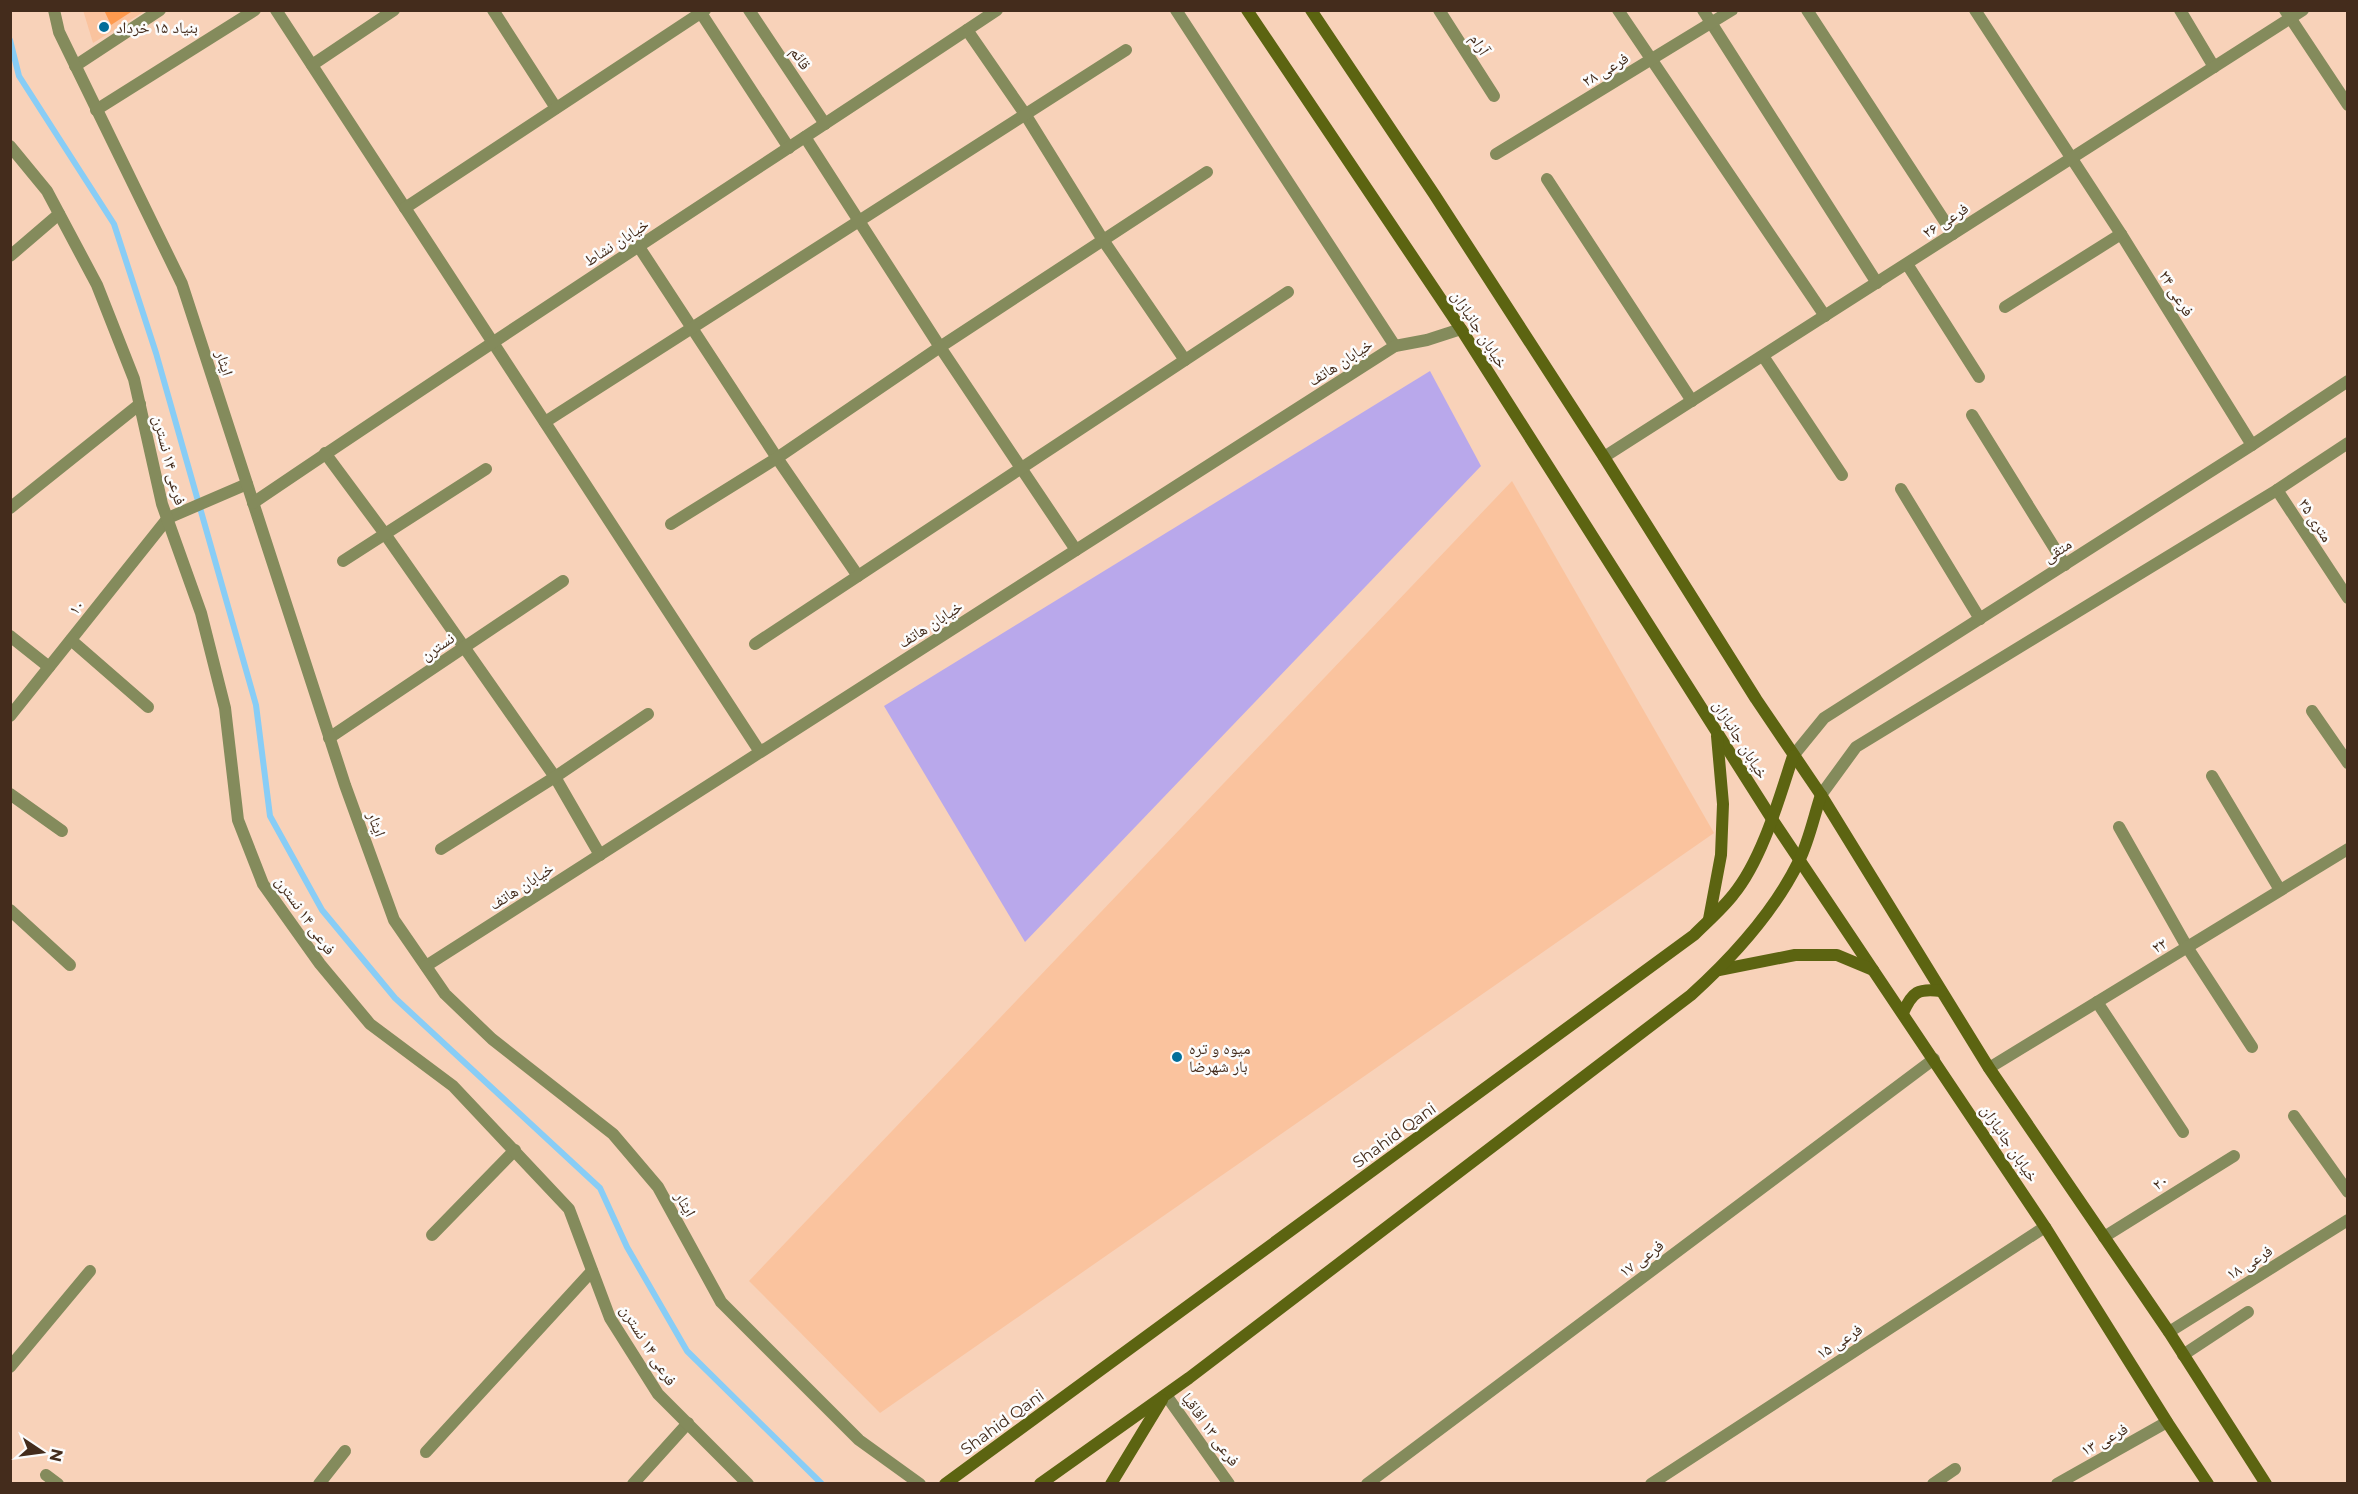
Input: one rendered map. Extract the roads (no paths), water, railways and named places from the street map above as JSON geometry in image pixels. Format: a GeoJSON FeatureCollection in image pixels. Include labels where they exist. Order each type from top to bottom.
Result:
{"type":"FeatureCollection","features":[{"type":"Feature","properties":{"kind":"main road","name":"خیابان جانبازان"},"geometry":{"type":"LineString","coordinates":[[1247,10],[1461,329],[1772,819],[2045,1227],[2208,1484]]}},
{"type":"Feature","properties":{"kind":"main road","name":"خیابان جانبازان"},"geometry":{"type":"LineString","coordinates":[[1311,10],[1434,194],[1793,756],[1821,795],[1989,1068],[2169,1332],[2266,1484]]}},
{"type":"Feature","properties":{"kind":"main road"},"geometry":{"type":"LineString","coordinates":[[1709,919],[1721,855],[1723,804],[1716,731]]}},
{"type":"Feature","properties":{"kind":"main road","name":"Shahid Qani"},"geometry":{"type":"LineString","coordinates":[[945,1484],[1694,934],[1734,895],[1749,871],[1772,819],[1793,756]]}},
{"type":"Feature","properties":{"kind":"main road"},"geometry":{"type":"LineString","coordinates":[[1040,1484],[1166,1395],[1651,1026],[1719,970],[1762,920],[1800,861],[1821,795]]}},
{"type":"Feature","properties":{"kind":"main road"},"geometry":{"type":"LineString","coordinates":[[1719,970],[1795,955],[1837,955],[1874,971]]}},
{"type":"Feature","properties":{"kind":"main road"},"geometry":{"type":"LineString","coordinates":[[1903,1013],[1908,1001],[1917,992],[1927,989],[1941,991]]}},
{"type":"Feature","properties":{"kind":"main road"},"geometry":{"type":"LineString","coordinates":[[1111,1484],[1166,1395]]}},
{"type":"Feature","properties":{"kind":"street","name":"ایثار"},"geometry":{"type":"LineString","coordinates":[[54,10],[59,32],[182,284],[330,738],[394,920],[445,994],[492,1039],[613,1134],[658,1187],[721,1302],[859,1440],[920,1484]]}},
{"type":"Feature","properties":{"kind":"street"},"geometry":{"type":"LineString","coordinates":[[75,66],[160,10]]}},
{"type":"Feature","properties":{"kind":"street"},"geometry":{"type":"LineString","coordinates":[[96,111],[255,10]]}},
{"type":"Feature","properties":{"kind":"street"},"geometry":{"type":"LineString","coordinates":[[276,10],[760,752]]}},
{"type":"Feature","properties":{"kind":"street"},"geometry":{"type":"LineString","coordinates":[[312,65],[394,10]]}},
{"type":"Feature","properties":{"kind":"street"},"geometry":{"type":"LineString","coordinates":[[493,10],[556,108]]}},
{"type":"Feature","properties":{"kind":"street","name":"قائم"},"geometry":{"type":"LineString","coordinates":[[748,10],[825,124]]}},
{"type":"Feature","properties":{"kind":"street","name":"خیابان نشاط"},"geometry":{"type":"LineString","coordinates":[[253,503],[492,341],[639,247],[997,10]]}},
{"type":"Feature","properties":{"kind":"street"},"geometry":{"type":"LineString","coordinates":[[1176,10],[1395,346]]}},
{"type":"Feature","properties":{"kind":"street","name":"آرام"},"geometry":{"type":"LineString","coordinates":[[1439,10],[1494,96]]}},
{"type":"Feature","properties":{"kind":"street"},"geometry":{"type":"LineString","coordinates":[[1618,10],[1825,316]]}},
{"type":"Feature","properties":{"kind":"street"},"geometry":{"type":"LineString","coordinates":[[1703,10],[1876,283]]}},
{"type":"Feature","properties":{"kind":"street","name":"فرعی ۲۸"},"geometry":{"type":"LineString","coordinates":[[1496,154],[1732,10]]}},
{"type":"Feature","properties":{"kind":"street"},"geometry":{"type":"LineString","coordinates":[[1807,10],[1953,234]]}},
{"type":"Feature","properties":{"kind":"street","name":"فرعی ۲۴"},"geometry":{"type":"LineString","coordinates":[[1975,10],[2073,158],[2252,445]]}},
{"type":"Feature","properties":{"kind":"street"},"geometry":{"type":"LineString","coordinates":[[2180,10],[2214,67]]}},
{"type":"Feature","properties":{"kind":"street","name":"فرعی ۲۶"},"geometry":{"type":"LineString","coordinates":[[1604,457],[2214,67],[2288,15],[2303,10]]}},
{"type":"Feature","properties":{"kind":"street"},"geometry":{"type":"LineString","coordinates":[[405,208],[702,11],[789,148]]}},
{"type":"Feature","properties":{"kind":"street"},"geometry":{"type":"LineString","coordinates":[[2288,15],[2348,105]]}},
{"type":"Feature","properties":{"kind":"street"},"geometry":{"type":"LineString","coordinates":[[967,30],[1025,114],[1103,240],[1185,360]]}},
{"type":"Feature","properties":{"kind":"street"},"geometry":{"type":"LineString","coordinates":[[545,422],[1126,50]]}},
{"type":"Feature","properties":{"kind":"street"},"geometry":{"type":"LineString","coordinates":[[805,137],[940,347],[1023,467],[1076,550]]}},
{"type":"Feature","properties":{"kind":"street","name":"فرعی ۱۴ نسترن"},"geometry":{"type":"LineString","coordinates":[[10,146],[47,191],[97,285],[134,379],[168,518],[201,613],[225,708],[238,820],[263,884],[320,964],[370,1024],[453,1086],[569,1209],[610,1318],[658,1394],[748,1484]]}},
{"type":"Feature","properties":{"kind":"street"},"geometry":{"type":"LineString","coordinates":[[671,524],[777,458],[940,347],[1207,172]]}},
{"type":"Feature","properties":{"kind":"street"},"geometry":{"type":"LineString","coordinates":[[1547,179],[1692,401]]}},
{"type":"Feature","properties":{"kind":"street"},"geometry":{"type":"LineString","coordinates":[[10,256],[59,214]]}},
{"type":"Feature","properties":{"kind":"street"},"geometry":{"type":"LineString","coordinates":[[2005,307],[2121,234]]}},
{"type":"Feature","properties":{"kind":"street"},"geometry":{"type":"LineString","coordinates":[[639,247],[777,458],[858,576]]}},
{"type":"Feature","properties":{"kind":"street"},"geometry":{"type":"LineString","coordinates":[[1907,264],[1979,377]]}},
{"type":"Feature","properties":{"kind":"street"},"geometry":{"type":"LineString","coordinates":[[755,644],[1288,292]]}},
{"type":"Feature","properties":{"kind":"street","name":"خیابان هاتف"},"geometry":{"type":"LineString","coordinates":[[426,966],[1395,346],[1427,340],[1461,329]]}},
{"type":"Feature","properties":{"kind":"street"},"geometry":{"type":"LineString","coordinates":[[1763,356],[1842,475]]}},
{"type":"Feature","properties":{"kind":"street","name":"متقی"},"geometry":{"type":"LineString","coordinates":[[1793,756],[1824,718],[2252,445],[2348,381]]}},
{"type":"Feature","properties":{"kind":"street"},"geometry":{"type":"LineString","coordinates":[[10,508],[140,404]]}},
{"type":"Feature","properties":{"kind":"street"},"geometry":{"type":"LineString","coordinates":[[1972,415],[2065,565]]}},
{"type":"Feature","properties":{"kind":"street"},"geometry":{"type":"LineString","coordinates":[[1821,795],[1856,747],[2277,490],[2348,443]]}},
{"type":"Feature","properties":{"kind":"street"},"geometry":{"type":"LineString","coordinates":[[326,453],[555,777],[600,855]]}},
{"type":"Feature","properties":{"kind":"street"},"geometry":{"type":"LineString","coordinates":[[343,561],[486,469]]}},
{"type":"Feature","properties":{"kind":"street"},"geometry":{"type":"LineString","coordinates":[[168,518],[246,484]]}},
{"type":"Feature","properties":{"kind":"street"},"geometry":{"type":"LineString","coordinates":[[1901,489],[1980,619]]}},
{"type":"Feature","properties":{"kind":"street","name":"۳۵ متری"},"geometry":{"type":"LineString","coordinates":[[2277,490],[2348,598]]}},
{"type":"Feature","properties":{"kind":"street","name":"۱۰"},"geometry":{"type":"LineString","coordinates":[[10,716],[168,518]]}},
{"type":"Feature","properties":{"kind":"street","name":"نسترن"},"geometry":{"type":"LineString","coordinates":[[330,738],[563,581]]}},
{"type":"Feature","properties":{"kind":"street"},"geometry":{"type":"LineString","coordinates":[[10,636],[49,667]]}},
{"type":"Feature","properties":{"kind":"street"},"geometry":{"type":"LineString","coordinates":[[71,640],[148,707]]}},
{"type":"Feature","properties":{"kind":"street"},"geometry":{"type":"LineString","coordinates":[[2312,711],[2348,764]]}},
{"type":"Feature","properties":{"kind":"street"},"geometry":{"type":"LineString","coordinates":[[441,849],[555,777],[648,714]]}},
{"type":"Feature","properties":{"kind":"street"},"geometry":{"type":"LineString","coordinates":[[2212,776],[2280,890]]}},
{"type":"Feature","properties":{"kind":"street"},"geometry":{"type":"LineString","coordinates":[[10,795],[62,831]]}},
{"type":"Feature","properties":{"kind":"street"},"geometry":{"type":"LineString","coordinates":[[2119,827],[2187,947],[2252,1047]]}},
{"type":"Feature","properties":{"kind":"street","name":"۲۲"},"geometry":{"type":"LineString","coordinates":[[1989,1068],[2348,849]]}},
{"type":"Feature","properties":{"kind":"street"},"geometry":{"type":"LineString","coordinates":[[10,910],[70,965]]}},
{"type":"Feature","properties":{"kind":"street"},"geometry":{"type":"LineString","coordinates":[[2097,1002],[2183,1132]]}},
{"type":"Feature","properties":{"kind":"street","name":"فرعی ۱۷"},"geometry":{"type":"LineString","coordinates":[[1367,1484],[1934,1059]]}},
{"type":"Feature","properties":{"kind":"street"},"geometry":{"type":"LineString","coordinates":[[2294,1116],[2348,1192]]}},
{"type":"Feature","properties":{"kind":"street"},"geometry":{"type":"LineString","coordinates":[[432,1235],[515,1150]]}},
{"type":"Feature","properties":{"kind":"street","name":"۲۰"},"geometry":{"type":"LineString","coordinates":[[2104,1237],[2234,1156]]}},
{"type":"Feature","properties":{"kind":"street","name":"فرعی ۱۸"},"geometry":{"type":"LineString","coordinates":[[2169,1332],[2348,1220]]}},
{"type":"Feature","properties":{"kind":"street","name":"فرعی ۱۵"},"geometry":{"type":"LineString","coordinates":[[1651,1484],[2045,1227]]}},
{"type":"Feature","properties":{"kind":"street"},"geometry":{"type":"LineString","coordinates":[[10,1367],[90,1271]]}},
{"type":"Feature","properties":{"kind":"street"},"geometry":{"type":"LineString","coordinates":[[426,1452],[592,1271]]}},
{"type":"Feature","properties":{"kind":"street"},"geometry":{"type":"LineString","coordinates":[[2183,1355],[2248,1312]]}},
{"type":"Feature","properties":{"kind":"street","name":"فرعی ۱۳ اقاقیا"},"geometry":{"type":"LineString","coordinates":[[1166,1395],[1230,1484]]}},
{"type":"Feature","properties":{"kind":"street","name":"فرعی ۱۳"},"geometry":{"type":"LineString","coordinates":[[2057,1484],[2167,1422]]}},
{"type":"Feature","properties":{"kind":"street"},"geometry":{"type":"LineString","coordinates":[[633,1484],[688,1423]]}},
{"type":"Feature","properties":{"kind":"street"},"geometry":{"type":"LineString","coordinates":[[319,1484],[345,1451]]}},
{"type":"Feature","properties":{"kind":"street"},"geometry":{"type":"LineString","coordinates":[[1933,1484],[1954,1469]]}},
{"type":"Feature","properties":{"kind":"street"},"geometry":{"type":"LineString","coordinates":[[46,1475],[58,1484]]}},
{"type":"Feature","properties":{"kind":"waterway"},"geometry":{"type":"LineString","coordinates":[[10,40],[19,76],[114,224],[156,353],[256,705],[270,816],[322,910],[395,998],[600,1188],[627,1247],[687,1351],[821,1483]]}},
{"type":"Feature","properties":{"kind":"place","name":"بنیاد ۱۵ خرداد"},"geometry":{"type":"Point","coordinates":[104,27]}},
{"type":"Feature","properties":{"kind":"place","name":"میوه و تره بار شهرضا"},"geometry":{"type":"Point","coordinates":[1177,1057]}}]}
